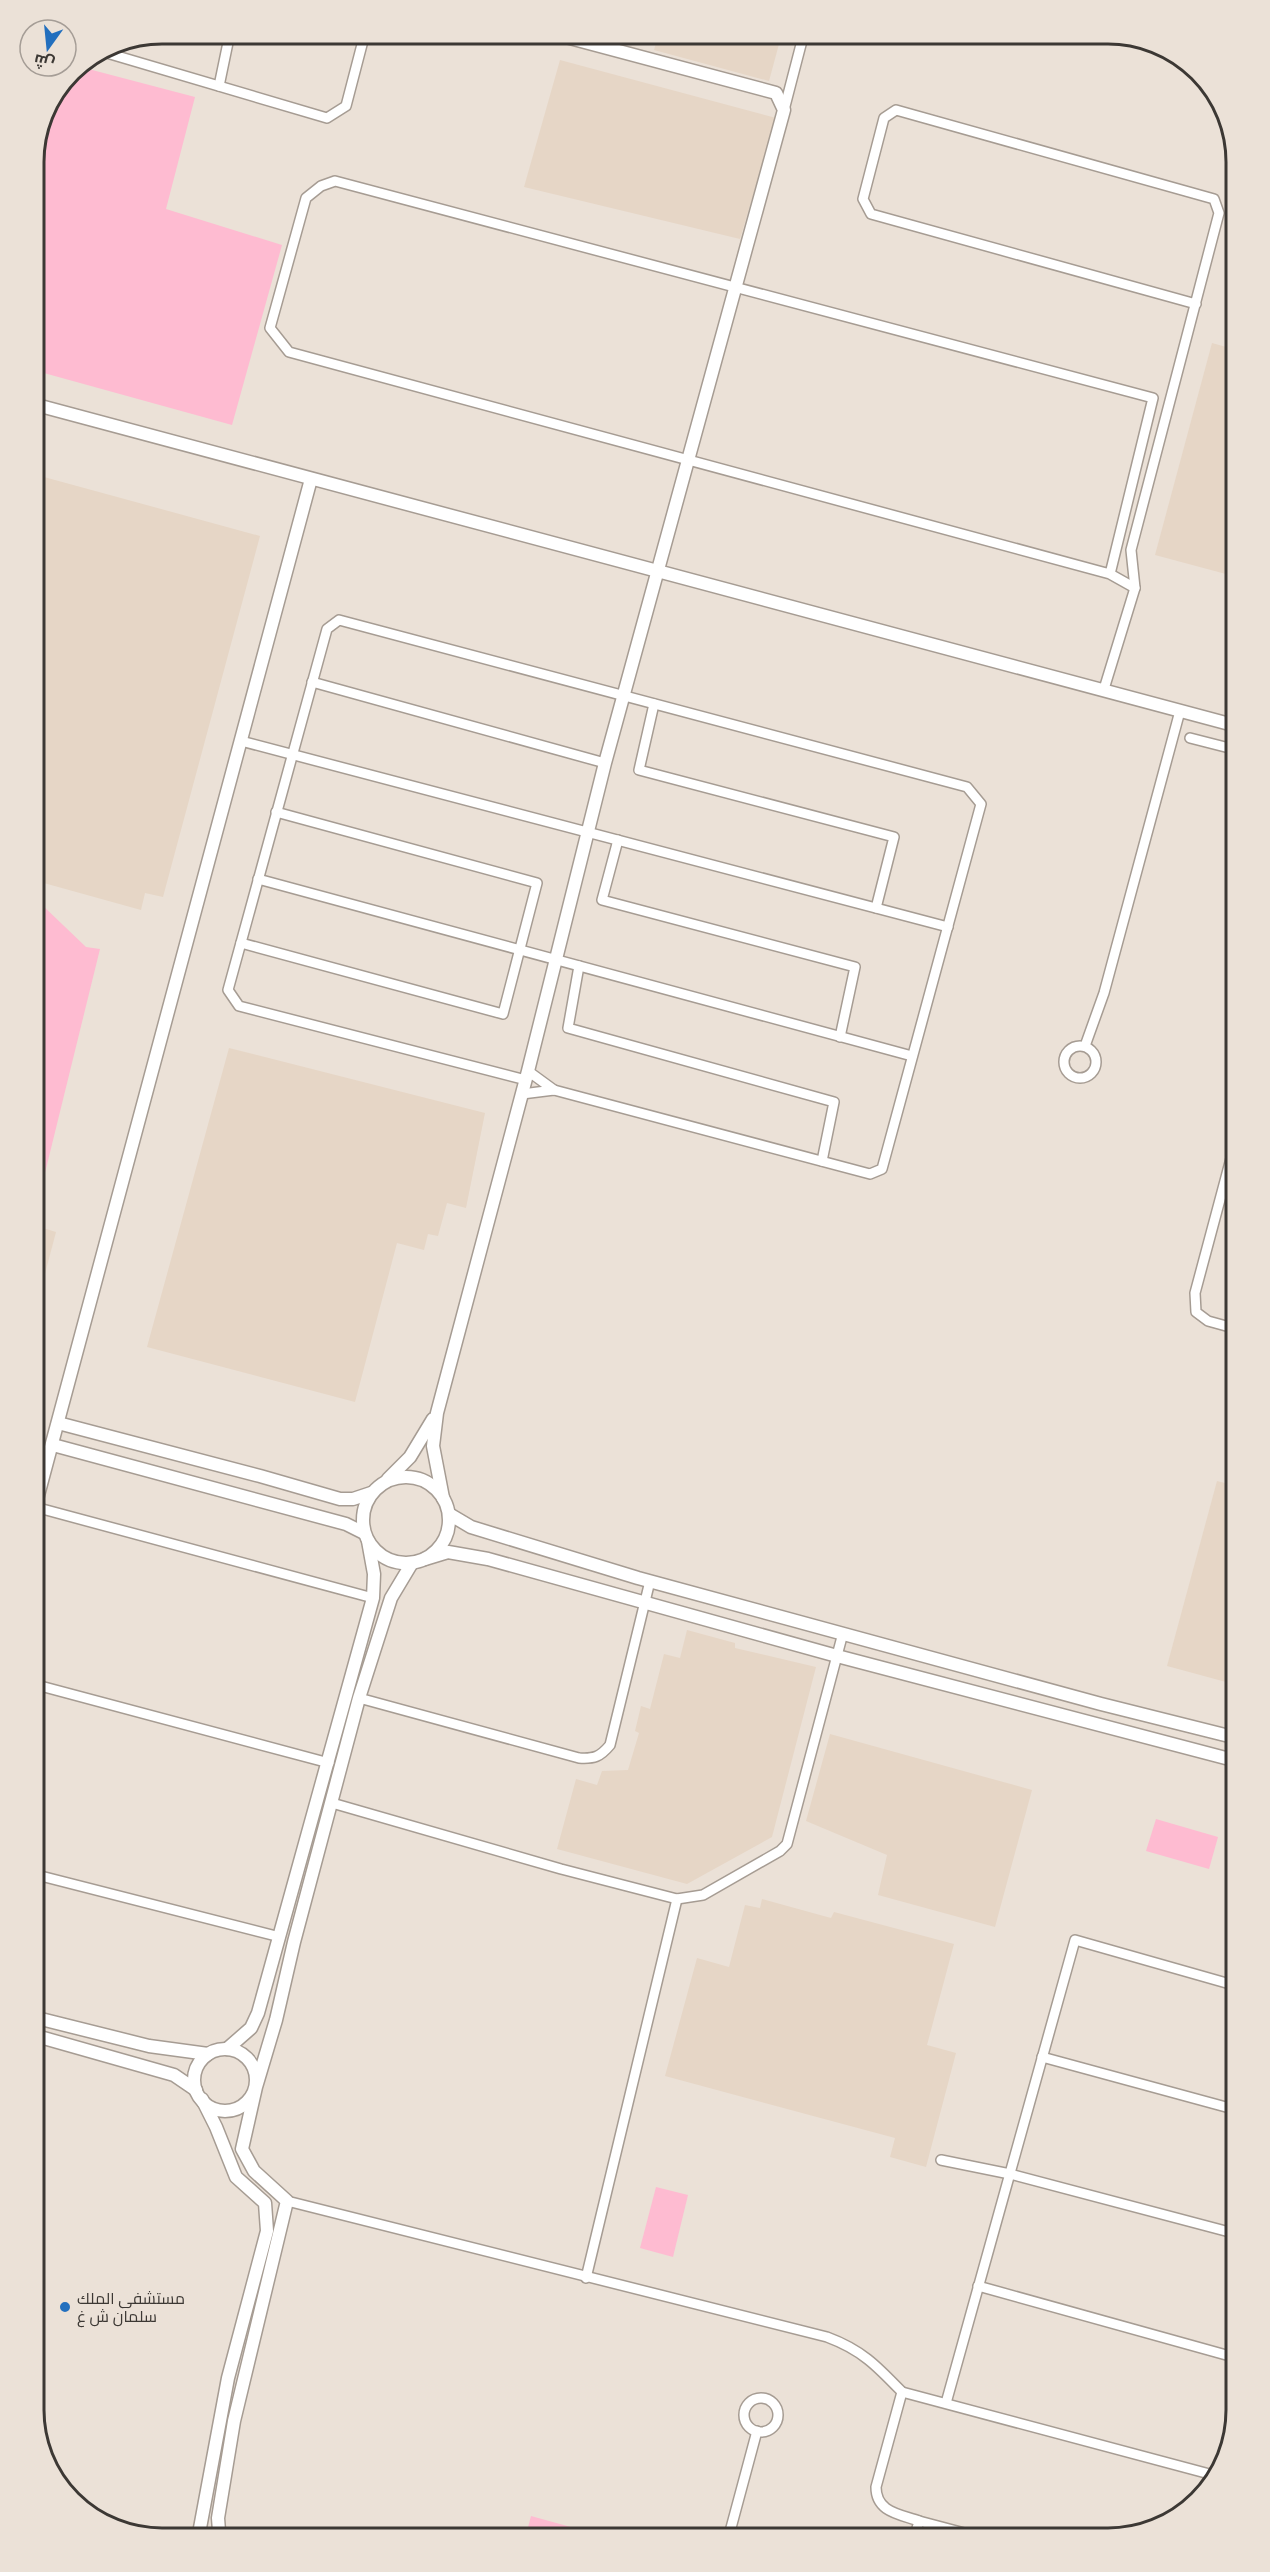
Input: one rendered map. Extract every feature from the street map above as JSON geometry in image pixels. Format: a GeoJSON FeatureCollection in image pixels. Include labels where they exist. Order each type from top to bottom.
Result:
{"type":"FeatureCollection","features":[{"type":"Feature","properties":{"kind":"street"},"geometry":{"type":"LineString","coordinates":[[219,86],[228,44]]}},
{"type":"Feature","properties":{"kind":"street"},"geometry":{"type":"LineString","coordinates":[[113,55],[327,118],[346,106],[362,44]]}},
{"type":"Feature","properties":{"kind":"street"},"geometry":{"type":"LineString","coordinates":[[592,44],[776,93],[784,110]]}},
{"type":"Feature","properties":{"kind":"street"},"geometry":{"type":"LineString","coordinates":[[801,44],[605,763],[590,832],[555,960],[527,1076],[437,1413],[433,1446],[443,1498],[449,1514],[448,1528],[444,1540],[436,1551],[419,1561],[391,1598],[359,1698],[294,1942],[276,2020],[256,2087],[242,2149],[254,2170],[287,2201],[827,2337],[851,2346],[864,2355],[902,2392],[1208,2474]]}},
{"type":"Feature","properties":{"kind":"street"},"geometry":{"type":"LineString","coordinates":[[1104,689],[1135,588],[1131,550],[1196,304],[1219,213],[1214,199],[896,110],[884,118],[863,199],[871,214],[1196,304]]}},
{"type":"Feature","properties":{"kind":"street"},"geometry":{"type":"LineString","coordinates":[[1135,588],[1110,574],[289,352],[270,328],[306,198],[321,186],[334,182],[1153,398],[1174,388]]}},
{"type":"Feature","properties":{"kind":"street"},"geometry":{"type":"LineString","coordinates":[[1110,574],[1153,398]]}},
{"type":"Feature","properties":{"kind":"street"},"geometry":{"type":"LineString","coordinates":[[44,407],[1226,723]]}},
{"type":"Feature","properties":{"kind":"street"},"geometry":{"type":"LineString","coordinates":[[44,1474],[311,478]]}},
{"type":"Feature","properties":{"kind":"street"},"geometry":{"type":"LineString","coordinates":[[339,620],[968,787],[981,804],[882,1169],[870,1174],[554,1090],[527,1076],[239,1006],[228,990],[312,682],[327,629],[339,620]]}},
{"type":"Feature","properties":{"kind":"street"},"geometry":{"type":"LineString","coordinates":[[312,682],[605,763]]}},
{"type":"Feature","properties":{"kind":"street"},"geometry":{"type":"LineString","coordinates":[[654,704],[639,770],[894,837],[876,908]]}},
{"type":"Feature","properties":{"kind":"street"},"geometry":{"type":"LineString","coordinates":[[1085,1047],[1104,993],[1180,711]]}},
{"type":"Feature","properties":{"kind":"street"},"geometry":{"type":"LineString","coordinates":[[1190,738],[1226,747]]}},
{"type":"Feature","properties":{"kind":"street"},"geometry":{"type":"LineString","coordinates":[[241,741],[948,927]]}},
{"type":"Feature","properties":{"kind":"street"},"geometry":{"type":"LineString","coordinates":[[241,943],[503,1014],[537,883],[276,812]]}},
{"type":"Feature","properties":{"kind":"street"},"geometry":{"type":"LineString","coordinates":[[618,840],[602,900],[855,967],[840,1037]]}},
{"type":"Feature","properties":{"kind":"street"},"geometry":{"type":"LineString","coordinates":[[258,879],[912,1056]]}},
{"type":"Feature","properties":{"kind":"street"},"geometry":{"type":"LineString","coordinates":[[579,966],[568,1028],[834,1102],[822,1161]]}},
{"type":"Feature","properties":{"kind":"street"},"geometry":{"type":"LineString","coordinates":[[522,1094],[554,1090]]}},
{"type":"Feature","properties":{"kind":"street"},"geometry":{"type":"LineString","coordinates":[[1226,1177],[1195,1293],[1196,1312],[1208,1321],[1226,1326]]}},
{"type":"Feature","properties":{"kind":"street"},"geometry":{"type":"LineString","coordinates":[[58,1423],[340,1499],[353,1499],[371,1493],[410,1457],[437,1413]]}},
{"type":"Feature","properties":{"kind":"street"},"geometry":{"type":"LineString","coordinates":[[52,1445],[346,1524],[366,1537],[387,1559],[419,1561],[448,1552],[488,1559],[837,1656],[1226,1758]]}},
{"type":"Feature","properties":{"kind":"street"},"geometry":{"type":"LineString","coordinates":[[386,1481],[399,1477],[418,1479],[435,1488],[443,1498]]}},
{"type":"Feature","properties":{"kind":"street"},"geometry":{"type":"LineString","coordinates":[[44,2020],[149,2046],[208,2054],[227,2049],[251,2028],[258,2013],[280,1937],[373,1598],[374,1574],[363,1514],[371,1493]]}},
{"type":"Feature","properties":{"kind":"street"},"geometry":{"type":"LineString","coordinates":[[44,1513],[373,1598]]}},
{"type":"Feature","properties":{"kind":"street"},"geometry":{"type":"LineString","coordinates":[[449,1514],[471,1527],[558,1555],[1101,1704],[1226,1735]]}},
{"type":"Feature","properties":{"kind":"street"},"geometry":{"type":"LineString","coordinates":[[359,1698],[579,1758],[592,1759],[602,1756],[610,1745],[650,1581]]}},
{"type":"Feature","properties":{"kind":"street"},"geometry":{"type":"LineString","coordinates":[[332,1803],[561,1869],[677,1899],[703,1895],[780,1851],[787,1844],[843,1633]]}},
{"type":"Feature","properties":{"kind":"street"},"geometry":{"type":"LineString","coordinates":[[44,1687],[329,1763]]}},
{"type":"Feature","properties":{"kind":"street"},"geometry":{"type":"LineString","coordinates":[[44,1877],[280,1937]]}},
{"type":"Feature","properties":{"kind":"street"},"geometry":{"type":"LineString","coordinates":[[586,2278],[677,1899]]}},
{"type":"Feature","properties":{"kind":"street"},"geometry":{"type":"LineString","coordinates":[[946,2403],[1075,1940],[1226,1983]]}},
{"type":"Feature","properties":{"kind":"street"},"geometry":{"type":"LineString","coordinates":[[44,2038],[174,2075],[218,2109],[237,2108],[245,2103],[256,2087],[255,2070],[250,2061],[244,2055],[227,2049]]}},
{"type":"Feature","properties":{"kind":"street"},"geometry":{"type":"LineString","coordinates":[[200,2528],[228,2378],[267,2231],[265,2203],[236,2177],[194,2080],[196,2070],[208,2054]]}},
{"type":"Feature","properties":{"kind":"street"},"geometry":{"type":"LineString","coordinates":[[1042,2057],[1226,2107]]}},
{"type":"Feature","properties":{"kind":"street"},"geometry":{"type":"LineString","coordinates":[[941,2160],[1010,2174],[1226,2231]]}},
{"type":"Feature","properties":{"kind":"street"},"geometry":{"type":"LineString","coordinates":[[219,2528],[218,2518],[234,2421],[287,2201]]}},
{"type":"Feature","properties":{"kind":"street"},"geometry":{"type":"LineString","coordinates":[[978,2286],[1226,2355]]}},
{"type":"Feature","properties":{"kind":"street"},"geometry":{"type":"LineString","coordinates":[[902,2392],[876,2487],[876,2496],[885,2509],[950,2529]]}},
{"type":"Feature","properties":{"kind":"street"},"geometry":{"type":"LineString","coordinates":[[731,2529],[757,2432]]}},
{"type":"Feature","properties":{"kind":"street"},"geometry":{"type":"LineString","coordinates":[[916,2529],[918,2520]]}},
{"type":"Feature","properties":{"kind":"shaded area"},"geometry":{"type":"Polygon","coordinates":[[[656,44],[779,44],[769,81],[654,50],[656,44]]]}},
{"type":"Feature","properties":{"kind":"shaded area"},"geometry":{"type":"Polygon","coordinates":[[[560,60],[776,118],[740,239],[524,187],[560,60]]]}},
{"type":"Feature","properties":{"kind":"shaded area"},"geometry":{"type":"Polygon","coordinates":[[[89,69],[195,97],[166,209],[282,245],[232,425],[44,373],[44,154],[46,139],[63,96],[89,69]]]}},
{"type":"Feature","properties":{"kind":"shaded area"},"geometry":{"type":"Polygon","coordinates":[[[1212,343],[1226,347],[1226,574],[1155,555],[1212,343]]]}},
{"type":"Feature","properties":{"kind":"shaded area"},"geometry":{"type":"Polygon","coordinates":[[[44,477],[260,536],[163,897],[145,893],[141,910],[44,883],[44,477]]]}},
{"type":"Feature","properties":{"kind":"shaded area"},"geometry":{"type":"Polygon","coordinates":[[[44,907],[86,947],[100,949],[44,1177],[44,907]]]}},
{"type":"Feature","properties":{"kind":"shaded area"},"geometry":{"type":"Polygon","coordinates":[[[229,1048],[485,1113],[466,1208],[447,1203],[438,1236],[428,1234],[424,1250],[397,1243],[355,1402],[147,1347],[229,1048]]]}},
{"type":"Feature","properties":{"kind":"shaded area"},"geometry":{"type":"Polygon","coordinates":[[[44,1228],[56,1232],[44,1277],[44,1228]]]}},
{"type":"Feature","properties":{"kind":"shaded area"},"geometry":{"type":"Polygon","coordinates":[[[1217,1481],[1226,1483],[1226,1682],[1167,1666],[1217,1481]]]}},
{"type":"Feature","properties":{"kind":"shaded area"},"geometry":{"type":"Polygon","coordinates":[[[687,1630],[735,1643],[735,1648],[816,1667],[772,1837],[687,1884],[557,1849],[576,1779],[597,1785],[602,1771],[628,1770],[639,1733],[635,1731],[641,1706],[650,1709],[664,1654],[680,1658],[687,1630]]]}},
{"type":"Feature","properties":{"kind":"shaded area"},"geometry":{"type":"Polygon","coordinates":[[[830,1734],[1032,1790],[995,1927],[878,1895],[887,1855],[806,1821],[830,1734]]]}},
{"type":"Feature","properties":{"kind":"shaded area"},"geometry":{"type":"Polygon","coordinates":[[[1156,1819],[1218,1837],[1209,1869],[1146,1851],[1156,1819]]]}},
{"type":"Feature","properties":{"kind":"shaded area"},"geometry":{"type":"Polygon","coordinates":[[[762,1899],[831,1918],[834,1912],[954,1944],[927,2045],[956,2053],[926,2167],[890,2157],[895,2138],[665,2076],[697,1958],[729,1967],[745,1905],[760,1908],[762,1899]]]}},
{"type":"Feature","properties":{"kind":"shaded area"},"geometry":{"type":"Polygon","coordinates":[[[656,2187],[688,2195],[673,2257],[640,2248],[656,2187]]]}},
{"type":"Feature","properties":{"kind":"shaded area"},"geometry":{"type":"Polygon","coordinates":[[[531,2516],[576,2528],[528,2528],[531,2516]]]}},
{"type":"Feature","properties":{"kind":"place","name":"مستشفى الملك سلمان ش غ"},"geometry":{"type":"Point","coordinates":[65,2307]}}]}
